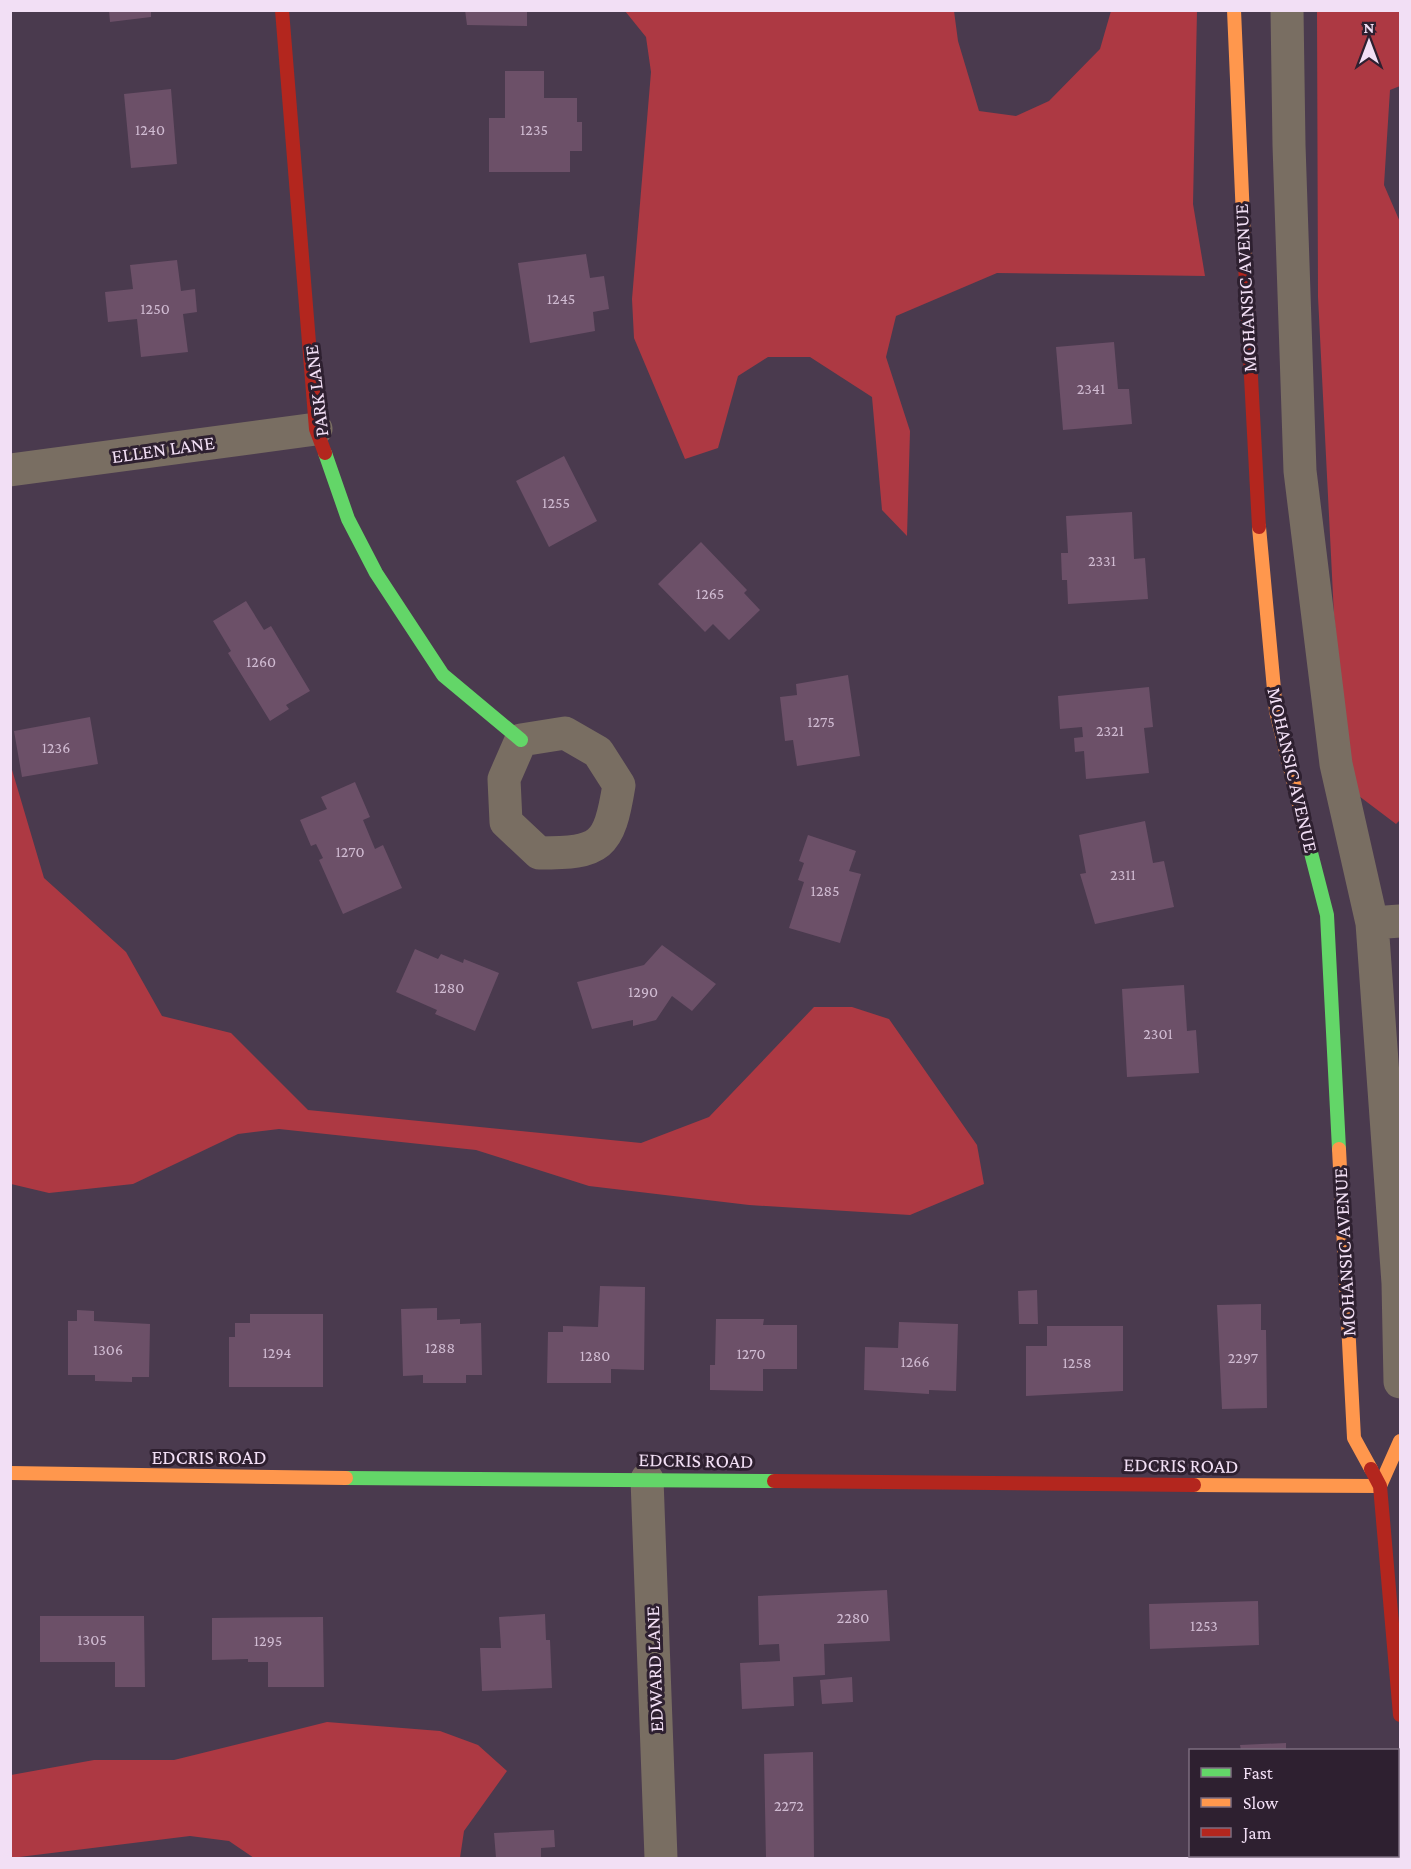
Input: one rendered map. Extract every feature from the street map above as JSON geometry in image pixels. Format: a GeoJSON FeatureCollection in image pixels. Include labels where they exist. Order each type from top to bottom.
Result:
{"type":"FeatureCollection","features":[{"type":"Feature","properties":{"kind":"street","name":"PARK LANE"},"geometry":{"type":"LineString","coordinates":[[282,10],[316,429],[348,519],[376,573],[443,675],[521,740]]}},
{"type":"Feature","properties":{"kind":"street","name":"MOHANSIC AVENUE"},"geometry":{"type":"LineString","coordinates":[[1234,10],[1236,103],[1251,396],[1261,557],[1271,664],[1276,711],[1327,915],[1354,1438],[1380,1486],[1401,1715]]}},
{"type":"Feature","properties":{"kind":"street"},"geometry":{"type":"LineString","coordinates":[[1287,10],[1288,145],[1300,471],[1336,764],[1386,922],[1401,1382]]}},
{"type":"Feature","properties":{"kind":"street","name":"ELLEN LANE"},"geometry":{"type":"LineString","coordinates":[[10,470],[316,429]]}},
{"type":"Feature","properties":{"kind":"street"},"geometry":{"type":"LineString","coordinates":[[1380,1486],[1401,1441]]}},
{"type":"Feature","properties":{"kind":"street","name":"EDCRIS ROAD"},"geometry":{"type":"LineString","coordinates":[[10,1473],[118,1476],[1380,1486]]}},
{"type":"Feature","properties":{"kind":"street","name":"EDWARD LANE"},"geometry":{"type":"LineString","coordinates":[[647,1479],[661,1858]]}},
{"type":"Feature","properties":{"kind":"shaded area"},"geometry":{"type":"Polygon","coordinates":[[[625,11],[954,11],[958,41],[979,111],[1016,116],[1049,101],[1100,49],[1111,11],[1197,11],[1193,204],[1205,276],[997,273],[896,316],[886,357],[910,431],[907,536],[882,510],[872,397],[810,357],[768,357],[738,376],[718,448],[685,459],[634,338],[632,299],[651,72],[646,37],[625,11]]]}},
{"type":"Feature","properties":{"kind":"shaded area"},"geometry":{"type":"Polygon","coordinates":[[[1317,11],[1400,11],[1400,86],[1390,90],[1384,185],[1400,222],[1400,820],[1396,824],[1351,790],[1334,615],[1318,297],[1317,11]]]}},
{"type":"Feature","properties":{"kind":"shaded area"},"geometry":{"type":"Polygon","coordinates":[[[10,763],[44,878],[126,952],[162,1016],[231,1033],[308,1110],[641,1143],[709,1117],[814,1007],[852,1007],[889,1019],[977,1145],[984,1184],[910,1215],[749,1205],[589,1186],[476,1150],[279,1129],[238,1134],[133,1184],[49,1193],[11,1184],[10,763]]]}},
{"type":"Feature","properties":{"kind":"shaded area"},"geometry":{"type":"Polygon","coordinates":[[[327,1722],[440,1731],[478,1745],[507,1771],[464,1831],[460,1858],[254,1858],[229,1841],[190,1836],[11,1858],[11,1775],[94,1760],[174,1760],[327,1722]]]}},
{"type":"Feature","properties":{"kind":"building"},"geometry":{"type":"Polygon","coordinates":[[[109,10],[151,10],[151,17],[110,22],[109,10]]]}},
{"type":"Feature","properties":{"kind":"building"},"geometry":{"type":"Polygon","coordinates":[[[465,10],[527,10],[527,26],[467,25],[465,10]]]}},
{"type":"Feature","properties":{"kind":"building"},"geometry":{"type":"Polygon","coordinates":[[[505,71],[544,71],[544,98],[577,98],[577,122],[582,122],[582,151],[570,151],[570,172],[489,172],[489,118],[505,118],[505,71]]]}},
{"type":"Feature","properties":{"kind":"building"},"geometry":{"type":"Polygon","coordinates":[[[171,89],[177,164],[131,168],[124,94],[171,89]]]}},
{"type":"Feature","properties":{"kind":"building"},"geometry":{"type":"Polygon","coordinates":[[[586,254],[590,278],[604,276],[609,309],[593,312],[595,331],[530,343],[518,263],[586,254]]]}},
{"type":"Feature","properties":{"kind":"building"},"geometry":{"type":"Polygon","coordinates":[[[177,260],[181,291],[195,289],[197,312],[183,314],[188,352],[141,357],[137,319],[108,322],[105,292],[133,289],[130,265],[177,260]]]}},
{"type":"Feature","properties":{"kind":"building"},"geometry":{"type":"Polygon","coordinates":[[[1114,342],[1118,389],[1129,389],[1132,424],[1063,430],[1056,347],[1114,342]]]}},
{"type":"Feature","properties":{"kind":"building"},"geometry":{"type":"Polygon","coordinates":[[[564,456],[597,521],[549,547],[516,481],[564,456]]]}},
{"type":"Feature","properties":{"kind":"building"},"geometry":{"type":"Polygon","coordinates":[[[1132,512],[1134,559],[1145,558],[1148,599],[1068,604],[1067,580],[1062,580],[1061,553],[1068,553],[1066,516],[1132,512]]]}},
{"type":"Feature","properties":{"kind":"building"},"geometry":{"type":"Polygon","coordinates":[[[701,542],[747,590],[744,593],[760,610],[729,640],[713,624],[705,632],[658,584],[701,542]]]}},
{"type":"Feature","properties":{"kind":"building"},"geometry":{"type":"Polygon","coordinates":[[[246,601],[264,630],[271,626],[310,691],[286,705],[289,709],[270,721],[228,653],[231,651],[213,621],[246,601]]]}},
{"type":"Feature","properties":{"kind":"building"},"geometry":{"type":"Polygon","coordinates":[[[848,675],[860,756],[797,766],[793,740],[785,741],[780,697],[797,695],[796,684],[848,675]]]}},
{"type":"Feature","properties":{"kind":"building"},"geometry":{"type":"Polygon","coordinates":[[[1149,687],[1153,727],[1144,728],[1149,773],[1086,779],[1084,751],[1075,752],[1074,738],[1083,737],[1082,727],[1060,729],[1058,696],[1149,687]]]}},
{"type":"Feature","properties":{"kind":"building"},"geometry":{"type":"Polygon","coordinates":[[[90,717],[98,764],[22,777],[14,731],[90,717]]]}},
{"type":"Feature","properties":{"kind":"building"},"geometry":{"type":"Polygon","coordinates":[[[355,782],[370,817],[363,820],[375,849],[383,845],[402,888],[343,914],[319,860],[323,858],[316,844],[311,846],[300,820],[327,809],[321,797],[355,782]]]}},
{"type":"Feature","properties":{"kind":"building"},"geometry":{"type":"Polygon","coordinates":[[[1145,821],[1153,863],[1164,861],[1174,907],[1095,924],[1080,874],[1086,873],[1079,835],[1145,821]]]}},
{"type":"Feature","properties":{"kind":"building"},"geometry":{"type":"Polygon","coordinates":[[[808,835],[856,851],[849,871],[861,874],[840,943],[789,928],[804,882],[798,880],[804,863],[799,861],[808,835]]]}},
{"type":"Feature","properties":{"kind":"building"},"geometry":{"type":"Polygon","coordinates":[[[662,945],[716,984],[692,1011],[672,996],[656,1020],[633,1026],[633,1020],[592,1029],[577,982],[644,965],[662,945]]]}},
{"type":"Feature","properties":{"kind":"building"},"geometry":{"type":"Polygon","coordinates":[[[415,949],[438,959],[441,954],[463,963],[464,959],[499,973],[475,1031],[435,1014],[437,1010],[396,992],[415,949]]]}},
{"type":"Feature","properties":{"kind":"building"},"geometry":{"type":"Polygon","coordinates":[[[1184,985],[1187,1031],[1196,1030],[1199,1073],[1127,1077],[1122,989],[1184,985]]]}},
{"type":"Feature","properties":{"kind":"building"},"geometry":{"type":"Polygon","coordinates":[[[600,1286],[645,1287],[644,1370],[611,1369],[611,1383],[547,1383],[548,1332],[563,1332],[563,1326],[598,1327],[600,1286]]]}},
{"type":"Feature","properties":{"kind":"building"},"geometry":{"type":"Polygon","coordinates":[[[1037,1290],[1038,1324],[1019,1324],[1018,1291],[1037,1290]]]}},
{"type":"Feature","properties":{"kind":"building"},"geometry":{"type":"Polygon","coordinates":[[[1261,1304],[1261,1330],[1266,1330],[1267,1408],[1222,1409],[1217,1305],[1261,1304]]]}},
{"type":"Feature","properties":{"kind":"building"},"geometry":{"type":"Polygon","coordinates":[[[437,1308],[437,1320],[460,1319],[460,1324],[481,1323],[482,1375],[466,1375],[466,1383],[423,1383],[423,1375],[403,1376],[401,1309],[437,1308]]]}},
{"type":"Feature","properties":{"kind":"building"},"geometry":{"type":"Polygon","coordinates":[[[77,1310],[94,1311],[94,1321],[150,1324],[149,1377],[132,1377],[132,1382],[95,1381],[95,1375],[68,1375],[68,1321],[77,1321],[77,1310]]]}},
{"type":"Feature","properties":{"kind":"building"},"geometry":{"type":"Polygon","coordinates":[[[250,1314],[323,1314],[323,1387],[229,1387],[229,1337],[235,1337],[235,1323],[250,1323],[250,1314]]]}},
{"type":"Feature","properties":{"kind":"building"},"geometry":{"type":"Polygon","coordinates":[[[716,1319],[764,1319],[763,1325],[797,1325],[797,1369],[763,1369],[763,1391],[710,1390],[710,1365],[715,1365],[716,1319]]]}},
{"type":"Feature","properties":{"kind":"building"},"geometry":{"type":"Polygon","coordinates":[[[899,1322],[958,1324],[956,1391],[929,1390],[929,1394],[864,1390],[865,1347],[898,1348],[899,1322]]]}},
{"type":"Feature","properties":{"kind":"building"},"geometry":{"type":"Polygon","coordinates":[[[1047,1326],[1123,1326],[1123,1391],[1026,1396],[1026,1346],[1047,1346],[1047,1326]]]}},
{"type":"Feature","properties":{"kind":"building"},"geometry":{"type":"Polygon","coordinates":[[[887,1590],[890,1641],[824,1644],[825,1675],[793,1677],[794,1706],[742,1709],[740,1663],[780,1661],[779,1644],[759,1645],[758,1596],[887,1590]]]}},
{"type":"Feature","properties":{"kind":"building"},"geometry":{"type":"Polygon","coordinates":[[[1258,1601],[1259,1645],[1150,1649],[1149,1604],[1258,1601]]]}},
{"type":"Feature","properties":{"kind":"building"},"geometry":{"type":"Polygon","coordinates":[[[545,1614],[546,1640],[550,1640],[552,1688],[482,1691],[480,1648],[501,1648],[499,1617],[545,1614]]]}},
{"type":"Feature","properties":{"kind":"building"},"geometry":{"type":"Polygon","coordinates":[[[40,1616],[144,1616],[145,1687],[115,1687],[115,1662],[40,1662],[40,1616]]]}},
{"type":"Feature","properties":{"kind":"building"},"geometry":{"type":"Polygon","coordinates":[[[323,1617],[324,1687],[268,1687],[268,1662],[248,1662],[248,1659],[212,1660],[212,1618],[323,1617]]]}},
{"type":"Feature","properties":{"kind":"building"},"geometry":{"type":"Polygon","coordinates":[[[852,1677],[853,1702],[822,1704],[820,1680],[852,1677]]]}},
{"type":"Feature","properties":{"kind":"building"},"geometry":{"type":"Polygon","coordinates":[[[1286,1743],[1286,1749],[1241,1749],[1240,1745],[1286,1743]]]}},
{"type":"Feature","properties":{"kind":"building"},"geometry":{"type":"Polygon","coordinates":[[[813,1752],[814,1857],[766,1858],[764,1754],[813,1752]]]}},
{"type":"Feature","properties":{"kind":"building"},"geometry":{"type":"Polygon","coordinates":[[[554,1830],[555,1847],[541,1848],[541,1858],[496,1858],[494,1833],[554,1830]]]}},
{"type":"Feature","properties":{"kind":"traffic: fast"},"geometry":{"type":"LineString","coordinates":[[325,453],[348,519],[376,573],[443,675],[521,740]]}},
{"type":"Feature","properties":{"kind":"traffic: fast"},"geometry":{"type":"LineString","coordinates":[[1309,845],[1327,915],[1339,1149]]}},
{"type":"Feature","properties":{"kind":"traffic: fast"},"geometry":{"type":"LineString","coordinates":[[346,1478],[774,1481]]}},
{"type":"Feature","properties":{"kind":"traffic: slow"},"geometry":{"type":"LineString","coordinates":[[1234,10],[1245,264]]}},
{"type":"Feature","properties":{"kind":"traffic: slow"},"geometry":{"type":"LineString","coordinates":[[1259,527],[1276,711],[1309,845]]}},
{"type":"Feature","properties":{"kind":"traffic: slow"},"geometry":{"type":"LineString","coordinates":[[1339,1149],[1354,1438],[1371,1469]]}},
{"type":"Feature","properties":{"kind":"traffic: slow"},"geometry":{"type":"LineString","coordinates":[[1194,1485],[1380,1486],[1400,1441]]}},
{"type":"Feature","properties":{"kind":"traffic: slow"},"geometry":{"type":"LineString","coordinates":[[10,1473],[346,1478]]}},
{"type":"Feature","properties":{"kind":"traffic: jam"},"geometry":{"type":"LineString","coordinates":[[282,10],[316,429],[325,453]]}},
{"type":"Feature","properties":{"kind":"traffic: jam"},"geometry":{"type":"LineString","coordinates":[[1245,264],[1259,527]]}},
{"type":"Feature","properties":{"kind":"traffic: jam"},"geometry":{"type":"LineString","coordinates":[[1371,1469],[1380,1486],[1400,1715]]}},
{"type":"Feature","properties":{"kind":"traffic: jam"},"geometry":{"type":"LineString","coordinates":[[774,1481],[1194,1485]]}}]}
